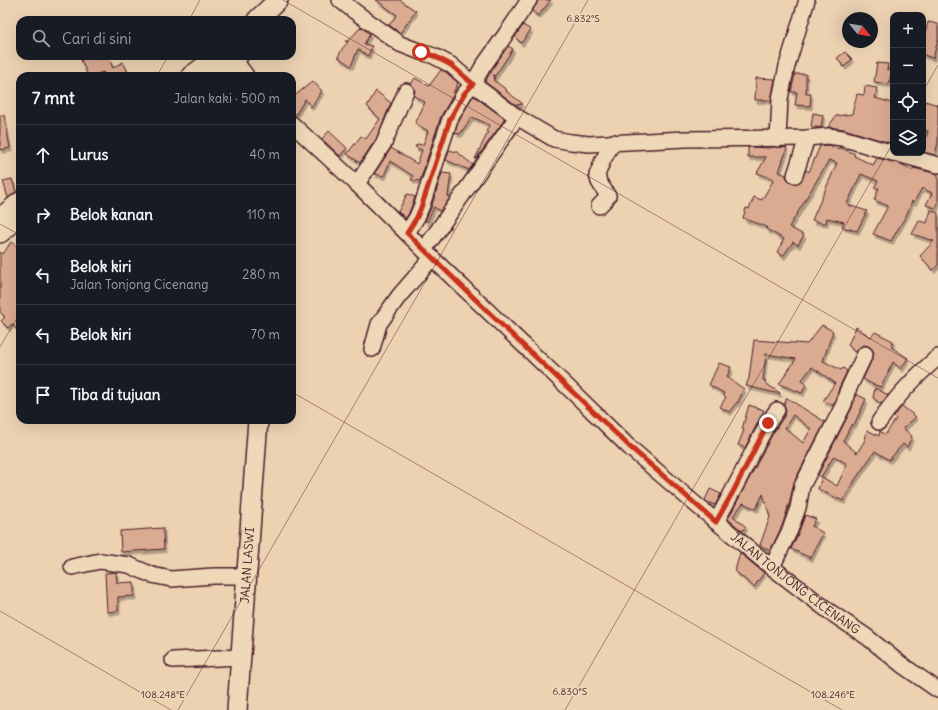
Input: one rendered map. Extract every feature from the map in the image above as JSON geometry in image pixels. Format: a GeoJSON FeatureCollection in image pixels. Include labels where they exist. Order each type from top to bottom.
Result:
{"type":"FeatureCollection","features":[{"type":"Feature","properties":{"kind":"main road"},"geometry":{"type":"LineString","coordinates":[[261,16],[278,0]]}},
{"type":"Feature","properties":{"kind":"main road"},"geometry":{"type":"LineString","coordinates":[[277,16],[292,0]]}},
{"type":"Feature","properties":{"kind":"main road"},"geometry":{"type":"LineString","coordinates":[[205,72],[227,65]]}},
{"type":"Feature","properties":{"kind":"main road"},"geometry":{"type":"LineString","coordinates":[[0,218],[16,205]]}},
{"type":"Feature","properties":{"kind":"main road"},"geometry":{"type":"LineString","coordinates":[[0,233],[16,219]]}},
{"type":"Feature","properties":{"kind":"main road","name":"JALAN LASWI"},"geometry":{"type":"LineString","coordinates":[[237,710],[258,424]]}},
{"type":"Feature","properties":{"kind":"street"},"geometry":{"type":"LineString","coordinates":[[340,0],[400,44],[434,56],[451,65],[473,84],[517,117],[554,139],[590,144],[685,138],[778,139],[828,136],[842,138],[890,152]]}},
{"type":"Feature","properties":{"kind":"street"},"geometry":{"type":"LineString","coordinates":[[407,233],[417,217],[422,205],[450,119],[464,94],[473,84],[482,68],[529,0]]}},
{"type":"Feature","properties":{"kind":"street"},"geometry":{"type":"LineString","coordinates":[[778,139],[780,99],[807,0]]}},
{"type":"Feature","properties":{"kind":"street"},"geometry":{"type":"LineString","coordinates":[[357,184],[384,143],[406,91]]}},
{"type":"Feature","properties":{"kind":"street"},"geometry":{"type":"LineString","coordinates":[[372,349],[378,324],[428,254],[517,117]]}},
{"type":"Feature","properties":{"kind":"street","name":"JALAN TONJONG CICENANG"},"geometry":{"type":"LineString","coordinates":[[296,128],[357,184],[629,446],[716,522],[772,567],[830,612],[867,637],[902,665],[938,690]]}},
{"type":"Feature","properties":{"kind":"street"},"geometry":{"type":"LineString","coordinates":[[795,175],[807,138]]}},
{"type":"Feature","properties":{"kind":"street"},"geometry":{"type":"LineString","coordinates":[[599,206],[608,196],[597,175],[613,142]]}},
{"type":"Feature","properties":{"kind":"street"},"geometry":{"type":"LineString","coordinates":[[905,156],[938,165]]}},
{"type":"Feature","properties":{"kind":"street"},"geometry":{"type":"LineString","coordinates":[[772,567],[790,530],[798,508],[802,486],[844,404],[847,392],[865,354]]}},
{"type":"Feature","properties":{"kind":"street"},"geometry":{"type":"LineString","coordinates":[[879,422],[900,394],[926,367],[938,357]]}},
{"type":"Feature","properties":{"kind":"street"},"geometry":{"type":"LineString","coordinates":[[716,522],[734,490],[761,434],[777,410]]}},
{"type":"Feature","properties":{"kind":"street"},"geometry":{"type":"LineString","coordinates":[[72,567],[100,561],[129,564],[152,575],[171,579],[214,576],[247,576]]}},
{"type":"Feature","properties":{"kind":"street"},"geometry":{"type":"LineString","coordinates":[[173,660],[241,657]]}},
{"type":"Feature","properties":{"kind":"building"},"geometry":{"type":"Polygon","coordinates":[[[376,0],[400,0],[416,11],[400,33],[389,25],[397,15],[376,0]]]}},
{"type":"Feature","properties":{"kind":"building"},"geometry":{"type":"Polygon","coordinates":[[[538,0],[551,0],[538,16],[532,11],[538,0]]]}},
{"type":"Feature","properties":{"kind":"building"},"geometry":{"type":"Polygon","coordinates":[[[928,22],[938,24],[938,40],[933,58],[926,56],[926,30],[928,22]]]}},
{"type":"Feature","properties":{"kind":"building"},"geometry":{"type":"Polygon","coordinates":[[[523,25],[531,30],[521,43],[515,37],[523,25]]]}},
{"type":"Feature","properties":{"kind":"building"},"geometry":{"type":"Polygon","coordinates":[[[361,27],[370,34],[364,44],[372,46],[368,56],[358,49],[351,66],[338,57],[348,42],[345,41],[348,41],[361,27]]]}},
{"type":"Feature","properties":{"kind":"building"},"geometry":{"type":"Polygon","coordinates":[[[508,46],[513,49],[495,76],[493,75],[495,78],[493,80],[523,104],[516,105],[485,82],[508,46]]]}},
{"type":"Feature","properties":{"kind":"building"},"geometry":{"type":"Polygon","coordinates":[[[845,52],[852,59],[844,67],[837,58],[845,52]]]}},
{"type":"Feature","properties":{"kind":"building"},"geometry":{"type":"Polygon","coordinates":[[[81,60],[110,60],[113,68],[123,62],[128,72],[103,72],[86,72],[81,60]]]}},
{"type":"Feature","properties":{"kind":"building"},"geometry":{"type":"Polygon","coordinates":[[[877,63],[888,64],[887,70],[890,70],[889,84],[874,82],[877,63]]]}},
{"type":"Feature","properties":{"kind":"building"},"geometry":{"type":"Polygon","coordinates":[[[441,70],[446,72],[458,83],[453,93],[454,94],[441,116],[420,181],[411,180],[413,176],[390,161],[384,176],[374,174],[391,148],[417,164],[422,150],[415,147],[417,144],[423,145],[428,131],[415,123],[425,102],[414,96],[415,90],[411,84],[415,78],[429,86],[441,70]]]}},
{"type":"Feature","properties":{"kind":"building"},"geometry":{"type":"Polygon","coordinates":[[[795,74],[806,74],[806,94],[811,94],[810,106],[795,105],[797,92],[791,92],[795,74]]]}},
{"type":"Feature","properties":{"kind":"building"},"geometry":{"type":"Polygon","coordinates":[[[756,78],[775,79],[771,100],[755,100],[756,78]]]}},
{"type":"Feature","properties":{"kind":"building"},"geometry":{"type":"Polygon","coordinates":[[[313,81],[322,91],[311,107],[305,99],[296,114],[296,95],[313,81]]]}},
{"type":"Feature","properties":{"kind":"building"},"geometry":{"type":"Polygon","coordinates":[[[865,86],[877,88],[875,98],[890,102],[890,143],[844,129],[828,127],[836,116],[852,114],[857,94],[864,95],[865,86]]]}},
{"type":"Feature","properties":{"kind":"building"},"geometry":{"type":"Polygon","coordinates":[[[376,91],[391,103],[376,139],[360,163],[347,154],[361,136],[366,139],[380,119],[367,106],[376,91]]]}},
{"type":"Feature","properties":{"kind":"building"},"geometry":{"type":"Polygon","coordinates":[[[474,96],[505,119],[476,159],[488,132],[486,131],[490,125],[472,117],[460,134],[455,133],[458,123],[474,96]]]}},
{"type":"Feature","properties":{"kind":"building"},"geometry":{"type":"Polygon","coordinates":[[[926,101],[938,105],[938,142],[935,155],[926,153],[926,139],[928,131],[926,131],[926,101]]]}},
{"type":"Feature","properties":{"kind":"building"},"geometry":{"type":"Polygon","coordinates":[[[813,113],[823,115],[821,128],[811,126],[813,113]]]}},
{"type":"Feature","properties":{"kind":"building"},"geometry":{"type":"Polygon","coordinates":[[[0,115],[4,115],[10,148],[0,150],[0,115]]]}},
{"type":"Feature","properties":{"kind":"building"},"geometry":{"type":"Polygon","coordinates":[[[329,131],[347,148],[340,156],[322,139],[329,131]]]}},
{"type":"Feature","properties":{"kind":"building"},"geometry":{"type":"Polygon","coordinates":[[[828,145],[839,149],[839,147],[855,154],[854,156],[873,165],[877,158],[901,164],[912,170],[913,168],[938,174],[938,203],[936,208],[926,205],[932,193],[922,188],[914,202],[912,201],[907,214],[891,241],[873,234],[888,206],[874,200],[879,188],[874,188],[878,181],[861,174],[847,204],[867,211],[857,231],[842,227],[844,222],[827,218],[826,223],[812,220],[837,163],[829,160],[789,227],[804,235],[798,245],[793,242],[783,256],[777,252],[784,239],[766,229],[767,227],[743,218],[746,208],[749,209],[754,197],[762,200],[774,179],[757,173],[766,157],[748,157],[748,147],[787,148],[779,172],[786,175],[789,181],[793,184],[796,184],[801,181],[806,170],[809,172],[820,146],[828,145]]]}},
{"type":"Feature","properties":{"kind":"building"},"geometry":{"type":"Polygon","coordinates":[[[449,150],[457,152],[473,165],[469,170],[446,160],[449,150]]]}},
{"type":"Feature","properties":{"kind":"building"},"geometry":{"type":"Polygon","coordinates":[[[442,173],[451,174],[448,196],[450,198],[440,211],[434,207],[427,222],[425,221],[431,208],[442,173]]]}},
{"type":"Feature","properties":{"kind":"building"},"geometry":{"type":"Polygon","coordinates":[[[12,179],[16,192],[8,198],[3,181],[12,179]]]}},
{"type":"Feature","properties":{"kind":"building"},"geometry":{"type":"Polygon","coordinates":[[[407,194],[415,197],[406,218],[398,212],[407,194]]]}},
{"type":"Feature","properties":{"kind":"building"},"geometry":{"type":"Polygon","coordinates":[[[931,210],[938,213],[938,265],[933,270],[920,256],[934,241],[912,234],[919,221],[927,223],[931,210]]]}},
{"type":"Feature","properties":{"kind":"building"},"geometry":{"type":"Polygon","coordinates":[[[11,242],[16,245],[16,328],[12,324],[8,328],[1,321],[5,317],[0,312],[0,252],[3,254],[11,242]]]}},
{"type":"Feature","properties":{"kind":"building"},"geometry":{"type":"Polygon","coordinates":[[[822,325],[833,331],[823,361],[841,370],[843,368],[847,371],[839,388],[836,401],[833,405],[823,401],[835,383],[812,367],[801,381],[806,384],[802,393],[779,384],[796,359],[766,354],[763,380],[780,394],[746,386],[749,378],[754,340],[807,344],[822,325]]]}},
{"type":"Feature","properties":{"kind":"building"},"geometry":{"type":"Polygon","coordinates":[[[856,327],[871,337],[875,332],[893,341],[891,347],[908,358],[901,369],[893,362],[881,387],[863,379],[873,357],[874,353],[872,349],[864,345],[860,347],[856,353],[848,345],[856,327]]]}},
{"type":"Feature","properties":{"kind":"building"},"geometry":{"type":"Polygon","coordinates":[[[719,363],[731,367],[727,377],[744,389],[738,402],[729,412],[720,407],[726,397],[723,395],[724,393],[709,385],[719,363]]]}},
{"type":"Feature","properties":{"kind":"building"},"geometry":{"type":"Polygon","coordinates":[[[875,388],[888,395],[881,404],[873,398],[875,388]]]}},
{"type":"Feature","properties":{"kind":"building"},"geometry":{"type":"Polygon","coordinates":[[[856,394],[866,399],[854,425],[851,425],[843,441],[857,453],[865,440],[867,430],[879,436],[880,431],[885,435],[896,419],[894,417],[902,406],[916,417],[903,428],[912,436],[907,447],[903,444],[889,460],[875,451],[855,480],[843,501],[818,489],[822,477],[837,486],[847,464],[834,456],[821,477],[818,475],[852,408],[856,394]]]}},
{"type":"Feature","properties":{"kind":"building"},"geometry":{"type":"Polygon","coordinates":[[[787,398],[825,422],[794,482],[789,505],[782,526],[770,551],[760,545],[770,517],[763,494],[756,509],[743,503],[733,516],[746,527],[742,531],[728,519],[773,433],[785,415],[786,410],[784,404],[787,398]],[[793,415],[785,428],[803,443],[811,429],[793,415]]]}},
{"type":"Feature","properties":{"kind":"building"},"geometry":{"type":"Polygon","coordinates":[[[749,405],[764,410],[745,448],[738,445],[744,430],[742,429],[749,405]]]}},
{"type":"Feature","properties":{"kind":"building"},"geometry":{"type":"Polygon","coordinates":[[[710,489],[721,494],[715,505],[705,500],[710,489]]]}},
{"type":"Feature","properties":{"kind":"building"},"geometry":{"type":"Polygon","coordinates":[[[805,515],[816,519],[812,526],[823,533],[811,558],[791,549],[805,515]]]}},
{"type":"Feature","properties":{"kind":"building"},"geometry":{"type":"Polygon","coordinates":[[[163,528],[164,549],[121,552],[120,531],[163,528]]]}},
{"type":"Feature","properties":{"kind":"building"},"geometry":{"type":"Polygon","coordinates":[[[740,553],[764,573],[754,587],[735,571],[740,553]]]}},
{"type":"Feature","properties":{"kind":"building"},"geometry":{"type":"Polygon","coordinates":[[[116,572],[117,583],[134,582],[134,596],[118,597],[118,611],[107,612],[105,573],[116,572]]]}},
{"type":"Feature","properties":{"kind":"route"},"geometry":{"type":"LineString","coordinates":[[421,52],[434,56],[451,65],[473,84],[464,94],[450,119],[422,205],[417,217],[407,233],[629,446],[716,522],[768,423]]}}]}
